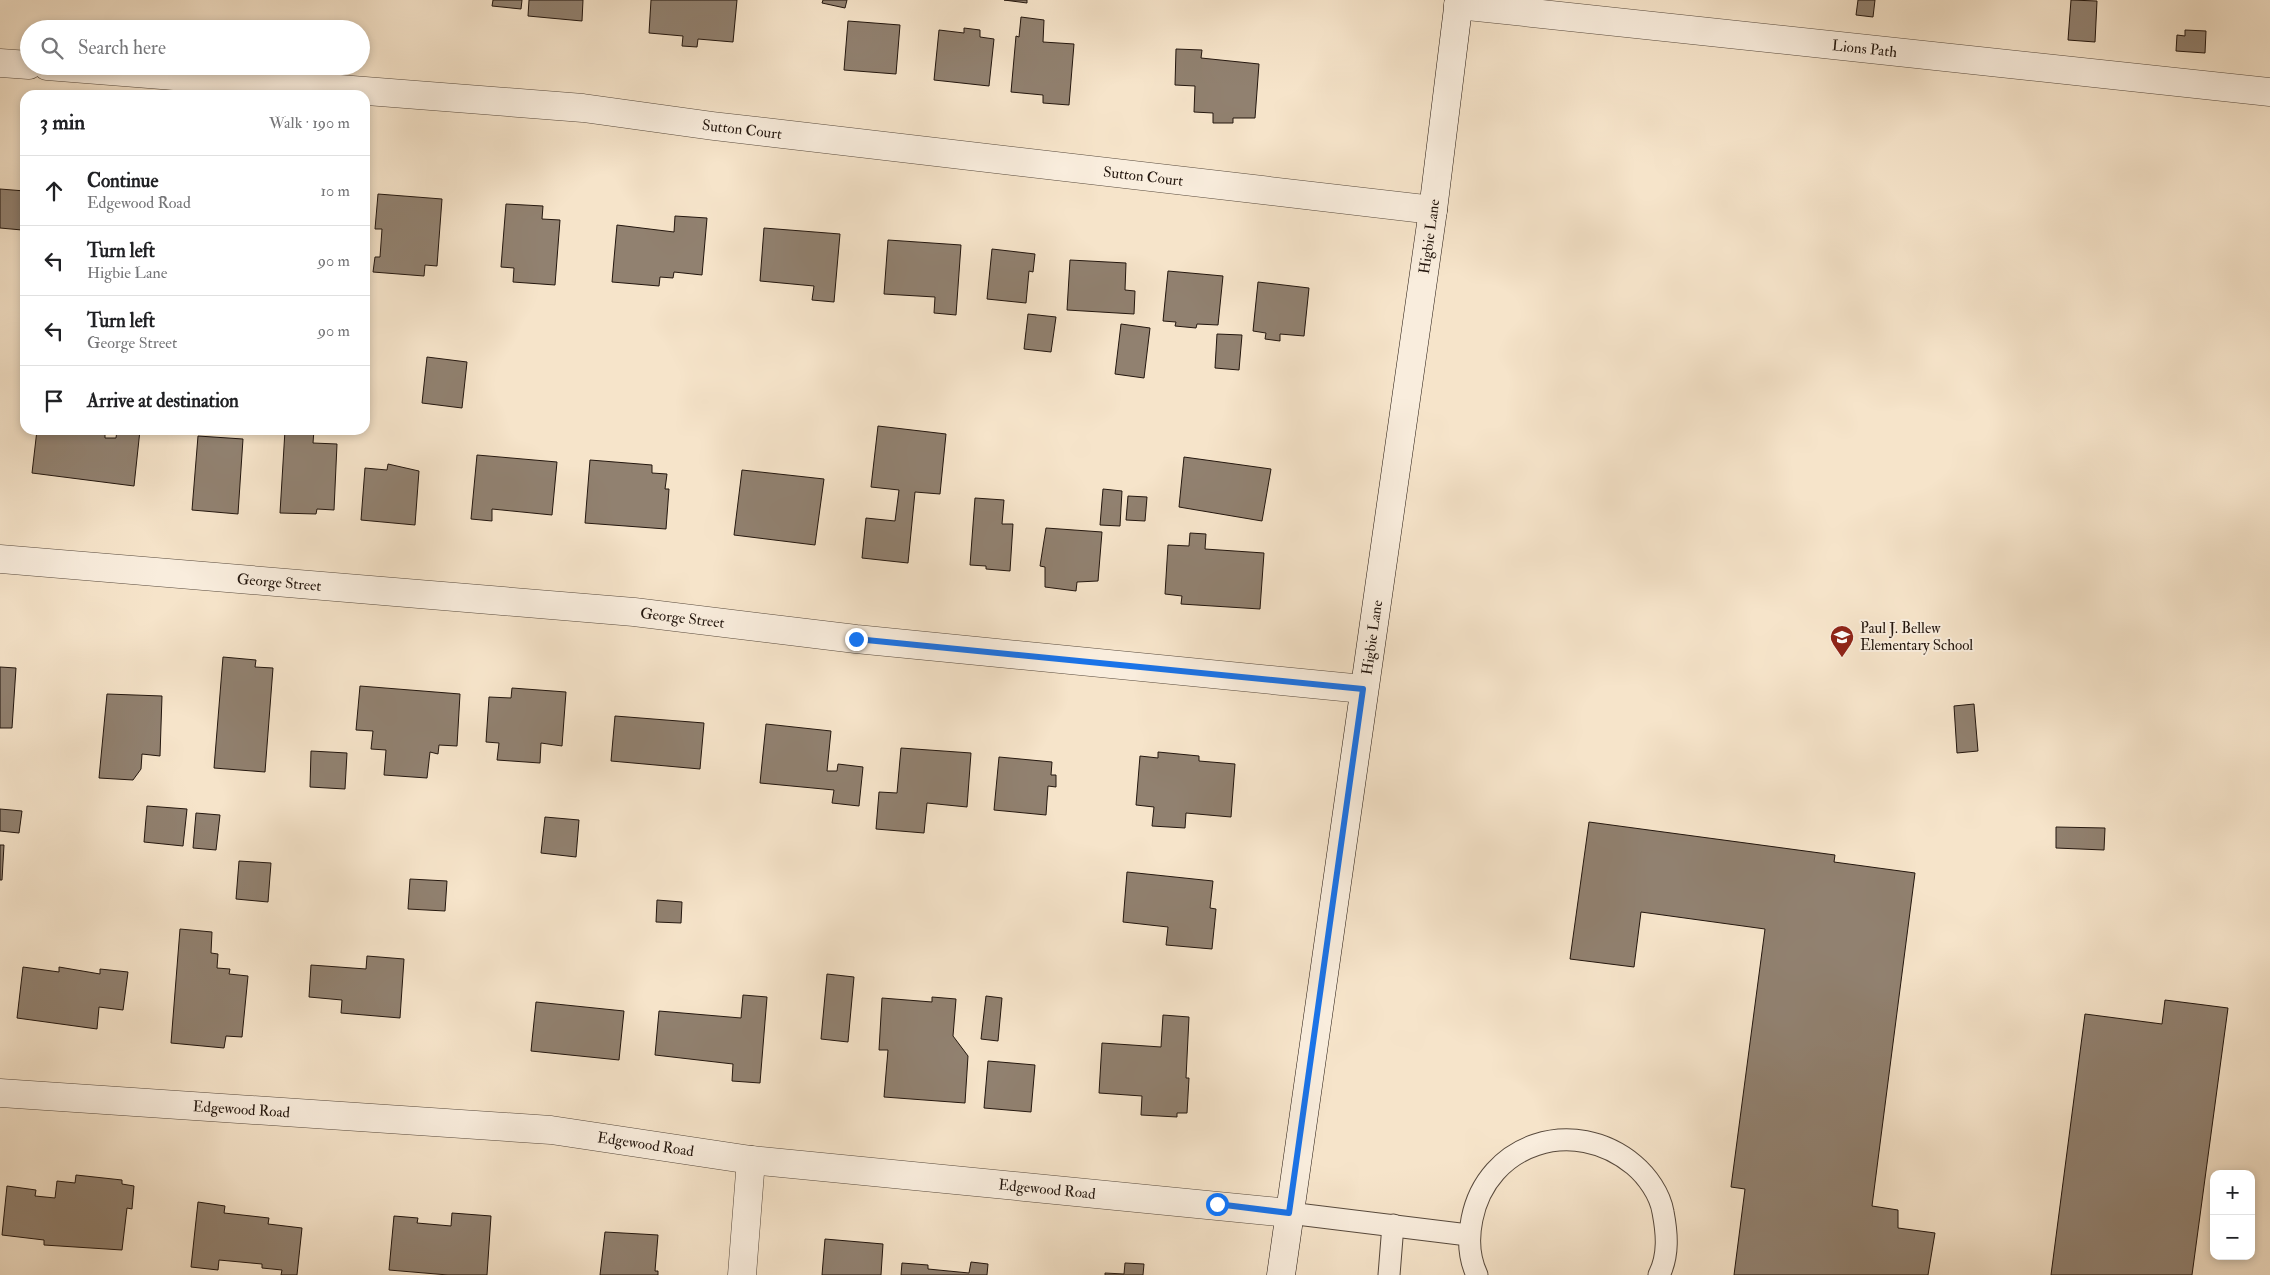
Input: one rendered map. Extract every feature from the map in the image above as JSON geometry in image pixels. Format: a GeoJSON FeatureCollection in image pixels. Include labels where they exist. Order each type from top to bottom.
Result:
{"type":"FeatureCollection","features":[{"type":"Feature","properties":{"kind":"street","name":"Lions Path"},"geometry":{"type":"LineString","coordinates":[[1458,2],[2270,92]]}},
{"type":"Feature","properties":{"kind":"street","name":"Higbie Lane"},"geometry":{"type":"LineString","coordinates":[[1281,1275],[1363,689],[1433,210],[1458,2]]}},
{"type":"Feature","properties":{"kind":"street"},"geometry":{"type":"LineString","coordinates":[[0,62],[20,64]]}},
{"type":"Feature","properties":{"kind":"street","name":"Sutton Court"},"geometry":{"type":"LineString","coordinates":[[162,75],[353,90]]}},
{"type":"Feature","properties":{"kind":"street","name":"Sutton Court"},"geometry":{"type":"LineString","coordinates":[[370,91],[583,108],[733,128],[1433,210]]}},
{"type":"Feature","properties":{"kind":"street","name":"George Street"},"geometry":{"type":"LineString","coordinates":[[0,559],[634,612],[856,639],[1363,689]]}},
{"type":"Feature","properties":{"kind":"street","name":"Edgewood Road"},"geometry":{"type":"LineString","coordinates":[[0,1093],[551,1130],[751,1160],[1289,1213]]}},
{"type":"Feature","properties":{"kind":"street"},"geometry":{"type":"LineString","coordinates":[[742,1275],[751,1160]]}},
{"type":"Feature","properties":{"kind":"lane"},"geometry":{"type":"LineString","coordinates":[[1477,1275],[1473,1266],[1468,1235],[1475,1201],[1493,1172],[1520,1151],[1552,1139],[1586,1140],[1618,1152],[1644,1174],[1662,1203],[1668,1237],[1659,1275]]}},
{"type":"Feature","properties":{"kind":"lane"},"geometry":{"type":"LineString","coordinates":[[1289,1213],[1468,1235]]}},
{"type":"Feature","properties":{"kind":"lane"},"geometry":{"type":"LineString","coordinates":[[1389,1275],[1393,1225]]}},
{"type":"Feature","properties":{"kind":"building"},"geometry":{"type":"Polygon","coordinates":[[[493,0],[522,0],[521,9],[492,6],[493,0]]]}},
{"type":"Feature","properties":{"kind":"building"},"geometry":{"type":"Polygon","coordinates":[[[529,0],[583,0],[582,21],[528,16],[529,0]]]}},
{"type":"Feature","properties":{"kind":"building"},"geometry":{"type":"Polygon","coordinates":[[[651,0],[737,0],[733,42],[698,39],[697,47],[682,46],[683,36],[649,33],[651,0]]]}},
{"type":"Feature","properties":{"kind":"building"},"geometry":{"type":"Polygon","coordinates":[[[823,0],[847,0],[845,8],[822,3],[823,0]]]}},
{"type":"Feature","properties":{"kind":"building"},"geometry":{"type":"Polygon","coordinates":[[[1004,0],[1027,0],[1027,3],[1004,0]]]}},
{"type":"Feature","properties":{"kind":"building"},"geometry":{"type":"Polygon","coordinates":[[[1858,0],[1875,0],[1873,17],[1856,15],[1858,0]]]}},
{"type":"Feature","properties":{"kind":"building"},"geometry":{"type":"Polygon","coordinates":[[[2071,0],[2097,1],[2095,42],[2068,40],[2071,0]]]}},
{"type":"Feature","properties":{"kind":"building"},"geometry":{"type":"Polygon","coordinates":[[[1021,17],[1044,20],[1043,42],[1074,44],[1069,105],[1043,103],[1043,95],[1011,92],[1016,36],[1019,37],[1021,17]]]}},
{"type":"Feature","properties":{"kind":"building"},"geometry":{"type":"Polygon","coordinates":[[[848,21],[900,25],[896,74],[844,70],[848,21]]]}},
{"type":"Feature","properties":{"kind":"building"},"geometry":{"type":"Polygon","coordinates":[[[964,28],[980,30],[980,37],[994,39],[989,86],[934,80],[939,30],[964,33],[964,28]]]}},
{"type":"Feature","properties":{"kind":"building"},"geometry":{"type":"Polygon","coordinates":[[[2185,30],[2206,31],[2205,53],[2176,51],[2177,35],[2185,36],[2185,30]]]}},
{"type":"Feature","properties":{"kind":"building"},"geometry":{"type":"Polygon","coordinates":[[[1176,49],[1202,50],[1201,58],[1259,64],[1255,118],[1233,118],[1233,123],[1213,123],[1213,113],[1194,112],[1195,86],[1175,85],[1176,49]]]}},
{"type":"Feature","properties":{"kind":"building"},"geometry":{"type":"Polygon","coordinates":[[[0,189],[20,191],[20,230],[0,228],[0,189]]]}},
{"type":"Feature","properties":{"kind":"building"},"geometry":{"type":"Polygon","coordinates":[[[378,194],[442,199],[437,266],[425,265],[424,276],[373,272],[375,257],[380,257],[382,229],[375,229],[378,194]]]}},
{"type":"Feature","properties":{"kind":"building"},"geometry":{"type":"Polygon","coordinates":[[[506,204],[543,206],[542,219],[560,220],[555,285],[513,282],[514,268],[501,267],[506,204]]]}},
{"type":"Feature","properties":{"kind":"building"},"geometry":{"type":"Polygon","coordinates":[[[675,216],[707,218],[702,275],[674,272],[673,278],[660,277],[659,286],[612,282],[617,225],[674,232],[675,216]]]}},
{"type":"Feature","properties":{"kind":"building"},"geometry":{"type":"Polygon","coordinates":[[[764,228],[840,234],[834,302],[812,300],[814,286],[760,281],[764,228]]]}},
{"type":"Feature","properties":{"kind":"building"},"geometry":{"type":"Polygon","coordinates":[[[888,240],[961,245],[956,315],[934,313],[935,297],[884,294],[888,240]]]}},
{"type":"Feature","properties":{"kind":"building"},"geometry":{"type":"Polygon","coordinates":[[[992,249],[1035,254],[1033,272],[1029,271],[1026,303],[987,299],[992,249]]]}},
{"type":"Feature","properties":{"kind":"building"},"geometry":{"type":"Polygon","coordinates":[[[1070,260],[1126,263],[1125,290],[1135,291],[1134,314],[1067,310],[1070,260]]]}},
{"type":"Feature","properties":{"kind":"building"},"geometry":{"type":"Polygon","coordinates":[[[1168,271],[1223,276],[1218,325],[1197,324],[1196,328],[1175,326],[1176,322],[1163,321],[1168,271]]]}},
{"type":"Feature","properties":{"kind":"building"},"geometry":{"type":"Polygon","coordinates":[[[1258,282],[1309,288],[1304,336],[1280,334],[1280,341],[1265,339],[1266,333],[1253,331],[1258,282]]]}},
{"type":"Feature","properties":{"kind":"building"},"geometry":{"type":"Polygon","coordinates":[[[1028,314],[1056,317],[1051,352],[1024,349],[1028,314]]]}},
{"type":"Feature","properties":{"kind":"building"},"geometry":{"type":"Polygon","coordinates":[[[1121,324],[1150,328],[1144,378],[1115,374],[1121,324]]]}},
{"type":"Feature","properties":{"kind":"building"},"geometry":{"type":"Polygon","coordinates":[[[1217,334],[1242,335],[1239,370],[1215,368],[1217,334]]]}},
{"type":"Feature","properties":{"kind":"building"},"geometry":{"type":"Polygon","coordinates":[[[427,357],[467,362],[462,408],[422,403],[427,357]]]}},
{"type":"Feature","properties":{"kind":"building"},"geometry":{"type":"Polygon","coordinates":[[[878,426],[946,434],[940,494],[915,492],[908,563],[862,558],[866,518],[895,521],[899,490],[871,487],[878,426]]]}},
{"type":"Feature","properties":{"kind":"building"},"geometry":{"type":"Polygon","coordinates":[[[36,435],[105,435],[105,438],[116,438],[116,435],[139,435],[134,486],[32,473],[36,435]]]}},
{"type":"Feature","properties":{"kind":"building"},"geometry":{"type":"Polygon","coordinates":[[[285,435],[314,435],[313,443],[337,444],[334,510],[317,509],[316,514],[280,513],[285,435]]]}},
{"type":"Feature","properties":{"kind":"building"},"geometry":{"type":"Polygon","coordinates":[[[198,436],[243,439],[238,514],[192,510],[198,436]]]}},
{"type":"Feature","properties":{"kind":"building"},"geometry":{"type":"Polygon","coordinates":[[[477,455],[557,462],[552,515],[492,509],[492,521],[471,519],[477,455]]]}},
{"type":"Feature","properties":{"kind":"building"},"geometry":{"type":"Polygon","coordinates":[[[1184,457],[1271,469],[1262,521],[1179,507],[1184,457]]]}},
{"type":"Feature","properties":{"kind":"building"},"geometry":{"type":"Polygon","coordinates":[[[590,460],[652,465],[652,473],[667,474],[665,489],[669,489],[666,529],[585,523],[590,460]]]}},
{"type":"Feature","properties":{"kind":"building"},"geometry":{"type":"Polygon","coordinates":[[[388,464],[419,471],[415,525],[361,520],[365,468],[387,470],[388,464]]]}},
{"type":"Feature","properties":{"kind":"building"},"geometry":{"type":"Polygon","coordinates":[[[742,470],[824,479],[815,545],[734,535],[742,470]]]}},
{"type":"Feature","properties":{"kind":"building"},"geometry":{"type":"Polygon","coordinates":[[[1103,489],[1122,491],[1120,526],[1100,525],[1103,489]]]}},
{"type":"Feature","properties":{"kind":"building"},"geometry":{"type":"Polygon","coordinates":[[[1128,496],[1147,497],[1145,521],[1126,520],[1128,496]]]}},
{"type":"Feature","properties":{"kind":"building"},"geometry":{"type":"Polygon","coordinates":[[[975,498],[1004,500],[1002,524],[1013,524],[1010,571],[986,569],[986,566],[970,565],[975,498]]]}},
{"type":"Feature","properties":{"kind":"building"},"geometry":{"type":"Polygon","coordinates":[[[1046,528],[1102,532],[1098,581],[1077,582],[1076,591],[1045,587],[1045,567],[1040,566],[1046,528]]]}},
{"type":"Feature","properties":{"kind":"building"},"geometry":{"type":"Polygon","coordinates":[[[1190,533],[1206,534],[1205,549],[1264,553],[1260,609],[1181,604],[1182,596],[1165,594],[1168,545],[1189,546],[1190,533]]]}},
{"type":"Feature","properties":{"kind":"building"},"geometry":{"type":"Polygon","coordinates":[[[223,657],[256,660],[255,667],[273,668],[265,772],[214,768],[223,657]]]}},
{"type":"Feature","properties":{"kind":"building"},"geometry":{"type":"Polygon","coordinates":[[[0,667],[16,668],[12,728],[0,728],[0,667]]]}},
{"type":"Feature","properties":{"kind":"building"},"geometry":{"type":"Polygon","coordinates":[[[360,686],[460,694],[457,746],[439,745],[438,754],[430,752],[427,778],[384,775],[386,750],[371,749],[373,731],[356,730],[360,686]]]}},
{"type":"Feature","properties":{"kind":"building"},"geometry":{"type":"Polygon","coordinates":[[[512,688],[566,692],[562,746],[541,743],[540,763],[497,760],[499,743],[486,742],[489,697],[511,698],[512,688]]]}},
{"type":"Feature","properties":{"kind":"building"},"geometry":{"type":"Polygon","coordinates":[[[107,694],[162,696],[160,756],[142,754],[141,769],[133,780],[99,778],[107,694]]]}},
{"type":"Feature","properties":{"kind":"building"},"geometry":{"type":"Polygon","coordinates":[[[1974,704],[1978,751],[1957,753],[1954,706],[1974,704]]]}},
{"type":"Feature","properties":{"kind":"building"},"geometry":{"type":"Polygon","coordinates":[[[615,716],[704,723],[700,769],[611,761],[615,716]]]}},
{"type":"Feature","properties":{"kind":"building"},"geometry":{"type":"Polygon","coordinates":[[[766,724],[831,731],[827,771],[837,771],[838,764],[863,767],[859,806],[832,803],[834,790],[760,783],[766,724]]]}},
{"type":"Feature","properties":{"kind":"building"},"geometry":{"type":"Polygon","coordinates":[[[901,748],[971,753],[967,807],[927,803],[924,833],[876,829],[879,792],[897,793],[901,748]]]}},
{"type":"Feature","properties":{"kind":"building"},"geometry":{"type":"Polygon","coordinates":[[[311,751],[347,753],[345,789],[310,787],[311,751]]]}},
{"type":"Feature","properties":{"kind":"building"},"geometry":{"type":"Polygon","coordinates":[[[1158,752],[1199,756],[1199,761],[1235,764],[1231,817],[1186,813],[1185,828],[1152,826],[1154,807],[1136,805],[1140,756],[1158,758],[1158,752]]]}},
{"type":"Feature","properties":{"kind":"building"},"geometry":{"type":"Polygon","coordinates":[[[999,757],[1052,762],[1051,775],[1056,775],[1056,787],[1048,786],[1046,815],[994,810],[999,757]]]}},
{"type":"Feature","properties":{"kind":"building"},"geometry":{"type":"Polygon","coordinates":[[[147,806],[187,809],[183,846],[144,842],[147,806]]]}},
{"type":"Feature","properties":{"kind":"building"},"geometry":{"type":"Polygon","coordinates":[[[0,809],[22,811],[19,833],[0,831],[0,809]]]}},
{"type":"Feature","properties":{"kind":"building"},"geometry":{"type":"Polygon","coordinates":[[[196,813],[220,815],[216,850],[193,848],[196,813]]]}},
{"type":"Feature","properties":{"kind":"building"},"geometry":{"type":"Polygon","coordinates":[[[545,817],[579,820],[576,857],[541,853],[545,817]]]}},
{"type":"Feature","properties":{"kind":"building"},"geometry":{"type":"Polygon","coordinates":[[[1589,822],[1835,855],[1834,862],[1915,873],[1872,1206],[1898,1210],[1898,1228],[1935,1233],[1928,1275],[1734,1275],[1745,1189],[1731,1187],[1765,929],[1641,912],[1634,967],[1570,959],[1589,822]]]}},
{"type":"Feature","properties":{"kind":"building"},"geometry":{"type":"Polygon","coordinates":[[[2056,827],[2105,828],[2104,850],[2056,848],[2056,827]]]}},
{"type":"Feature","properties":{"kind":"building"},"geometry":{"type":"Polygon","coordinates":[[[0,845],[4,845],[2,880],[0,880],[0,845]]]}},
{"type":"Feature","properties":{"kind":"building"},"geometry":{"type":"Polygon","coordinates":[[[239,861],[271,863],[268,902],[236,899],[239,861]]]}},
{"type":"Feature","properties":{"kind":"building"},"geometry":{"type":"Polygon","coordinates":[[[1127,872],[1213,881],[1210,908],[1216,909],[1212,949],[1166,945],[1168,927],[1123,922],[1127,872]]]}},
{"type":"Feature","properties":{"kind":"building"},"geometry":{"type":"Polygon","coordinates":[[[410,879],[447,881],[445,911],[408,909],[410,879]]]}},
{"type":"Feature","properties":{"kind":"building"},"geometry":{"type":"Polygon","coordinates":[[[657,900],[682,902],[681,923],[656,922],[657,900]]]}},
{"type":"Feature","properties":{"kind":"building"},"geometry":{"type":"Polygon","coordinates":[[[180,929],[212,932],[211,953],[218,954],[217,968],[230,969],[229,974],[248,976],[242,1037],[226,1036],[224,1048],[171,1043],[180,929]]]}},
{"type":"Feature","properties":{"kind":"building"},"geometry":{"type":"Polygon","coordinates":[[[367,956],[404,959],[400,1018],[341,1013],[342,1000],[309,997],[311,965],[366,969],[367,956]]]}},
{"type":"Feature","properties":{"kind":"building"},"geometry":{"type":"Polygon","coordinates":[[[23,967],[59,972],[59,967],[100,974],[100,969],[128,972],[123,1010],[99,1007],[97,1029],[17,1018],[23,967]]]}},
{"type":"Feature","properties":{"kind":"building"},"geometry":{"type":"Polygon","coordinates":[[[827,974],[854,977],[848,1042],[821,1039],[827,974]]]}},
{"type":"Feature","properties":{"kind":"building"},"geometry":{"type":"Polygon","coordinates":[[[743,995],[767,997],[760,1083],[732,1081],[733,1064],[655,1055],[659,1011],[741,1018],[743,995]]]}},
{"type":"Feature","properties":{"kind":"building"},"geometry":{"type":"Polygon","coordinates":[[[986,996],[1002,998],[998,1041],[981,1039],[986,996]]]}},
{"type":"Feature","properties":{"kind":"building"},"geometry":{"type":"Polygon","coordinates":[[[932,997],[956,999],[953,1036],[968,1056],[965,1103],[884,1097],[888,1050],[879,1050],[882,998],[932,1002],[932,997]]]}},
{"type":"Feature","properties":{"kind":"building"},"geometry":{"type":"Polygon","coordinates":[[[2165,1000],[2228,1008],[2192,1275],[2051,1275],[2085,1014],[2162,1024],[2165,1000]]]}},
{"type":"Feature","properties":{"kind":"building"},"geometry":{"type":"Polygon","coordinates":[[[536,1002],[624,1011],[619,1060],[531,1051],[536,1002]]]}},
{"type":"Feature","properties":{"kind":"building"},"geometry":{"type":"Polygon","coordinates":[[[1163,1015],[1189,1017],[1186,1078],[1189,1078],[1187,1113],[1177,1113],[1177,1117],[1141,1115],[1142,1096],[1099,1093],[1102,1043],[1161,1047],[1163,1015]]]}},
{"type":"Feature","properties":{"kind":"building"},"geometry":{"type":"Polygon","coordinates":[[[988,1061],[1035,1065],[1031,1112],[984,1108],[988,1061]]]}},
{"type":"Feature","properties":{"kind":"building"},"geometry":{"type":"Polygon","coordinates":[[[76,1175],[122,1180],[122,1184],[134,1186],[132,1209],[127,1208],[122,1250],[44,1245],[44,1240],[2,1235],[7,1186],[36,1190],[35,1196],[55,1198],[57,1181],[75,1183],[76,1175]]]}},
{"type":"Feature","properties":{"kind":"building"},"geometry":{"type":"Polygon","coordinates":[[[198,1202],[225,1206],[224,1213],[269,1218],[268,1224],[302,1228],[297,1275],[281,1275],[282,1270],[262,1268],[262,1264],[219,1260],[218,1270],[191,1267],[198,1202]]]}},
{"type":"Feature","properties":{"kind":"building"},"geometry":{"type":"Polygon","coordinates":[[[452,1213],[491,1216],[487,1275],[448,1275],[389,1270],[394,1216],[418,1218],[417,1223],[451,1226],[452,1213]]]}},
{"type":"Feature","properties":{"kind":"building"},"geometry":{"type":"Polygon","coordinates":[[[605,1232],[658,1235],[655,1271],[658,1271],[658,1275],[600,1275],[605,1232]]]}},
{"type":"Feature","properties":{"kind":"building"},"geometry":{"type":"Polygon","coordinates":[[[825,1239],[883,1244],[881,1275],[822,1275],[825,1239]]]}},
{"type":"Feature","properties":{"kind":"building"},"geometry":{"type":"Polygon","coordinates":[[[971,1262],[988,1264],[987,1275],[901,1275],[902,1263],[928,1265],[928,1269],[969,1273],[971,1262]]]}},
{"type":"Feature","properties":{"kind":"building"},"geometry":{"type":"Polygon","coordinates":[[[1125,1263],[1144,1264],[1143,1275],[1105,1275],[1105,1273],[1124,1274],[1125,1263]]]}},
{"type":"Feature","properties":{"kind":"place","name":"Paul J. Bellew Elementary School"},"geometry":{"type":"Point","coordinates":[1842,658]}},
{"type":"Feature","properties":{"kind":"route"},"geometry":{"type":"LineString","coordinates":[[856,639],[1363,689],[1289,1213],[1217,1204]]}}]}
